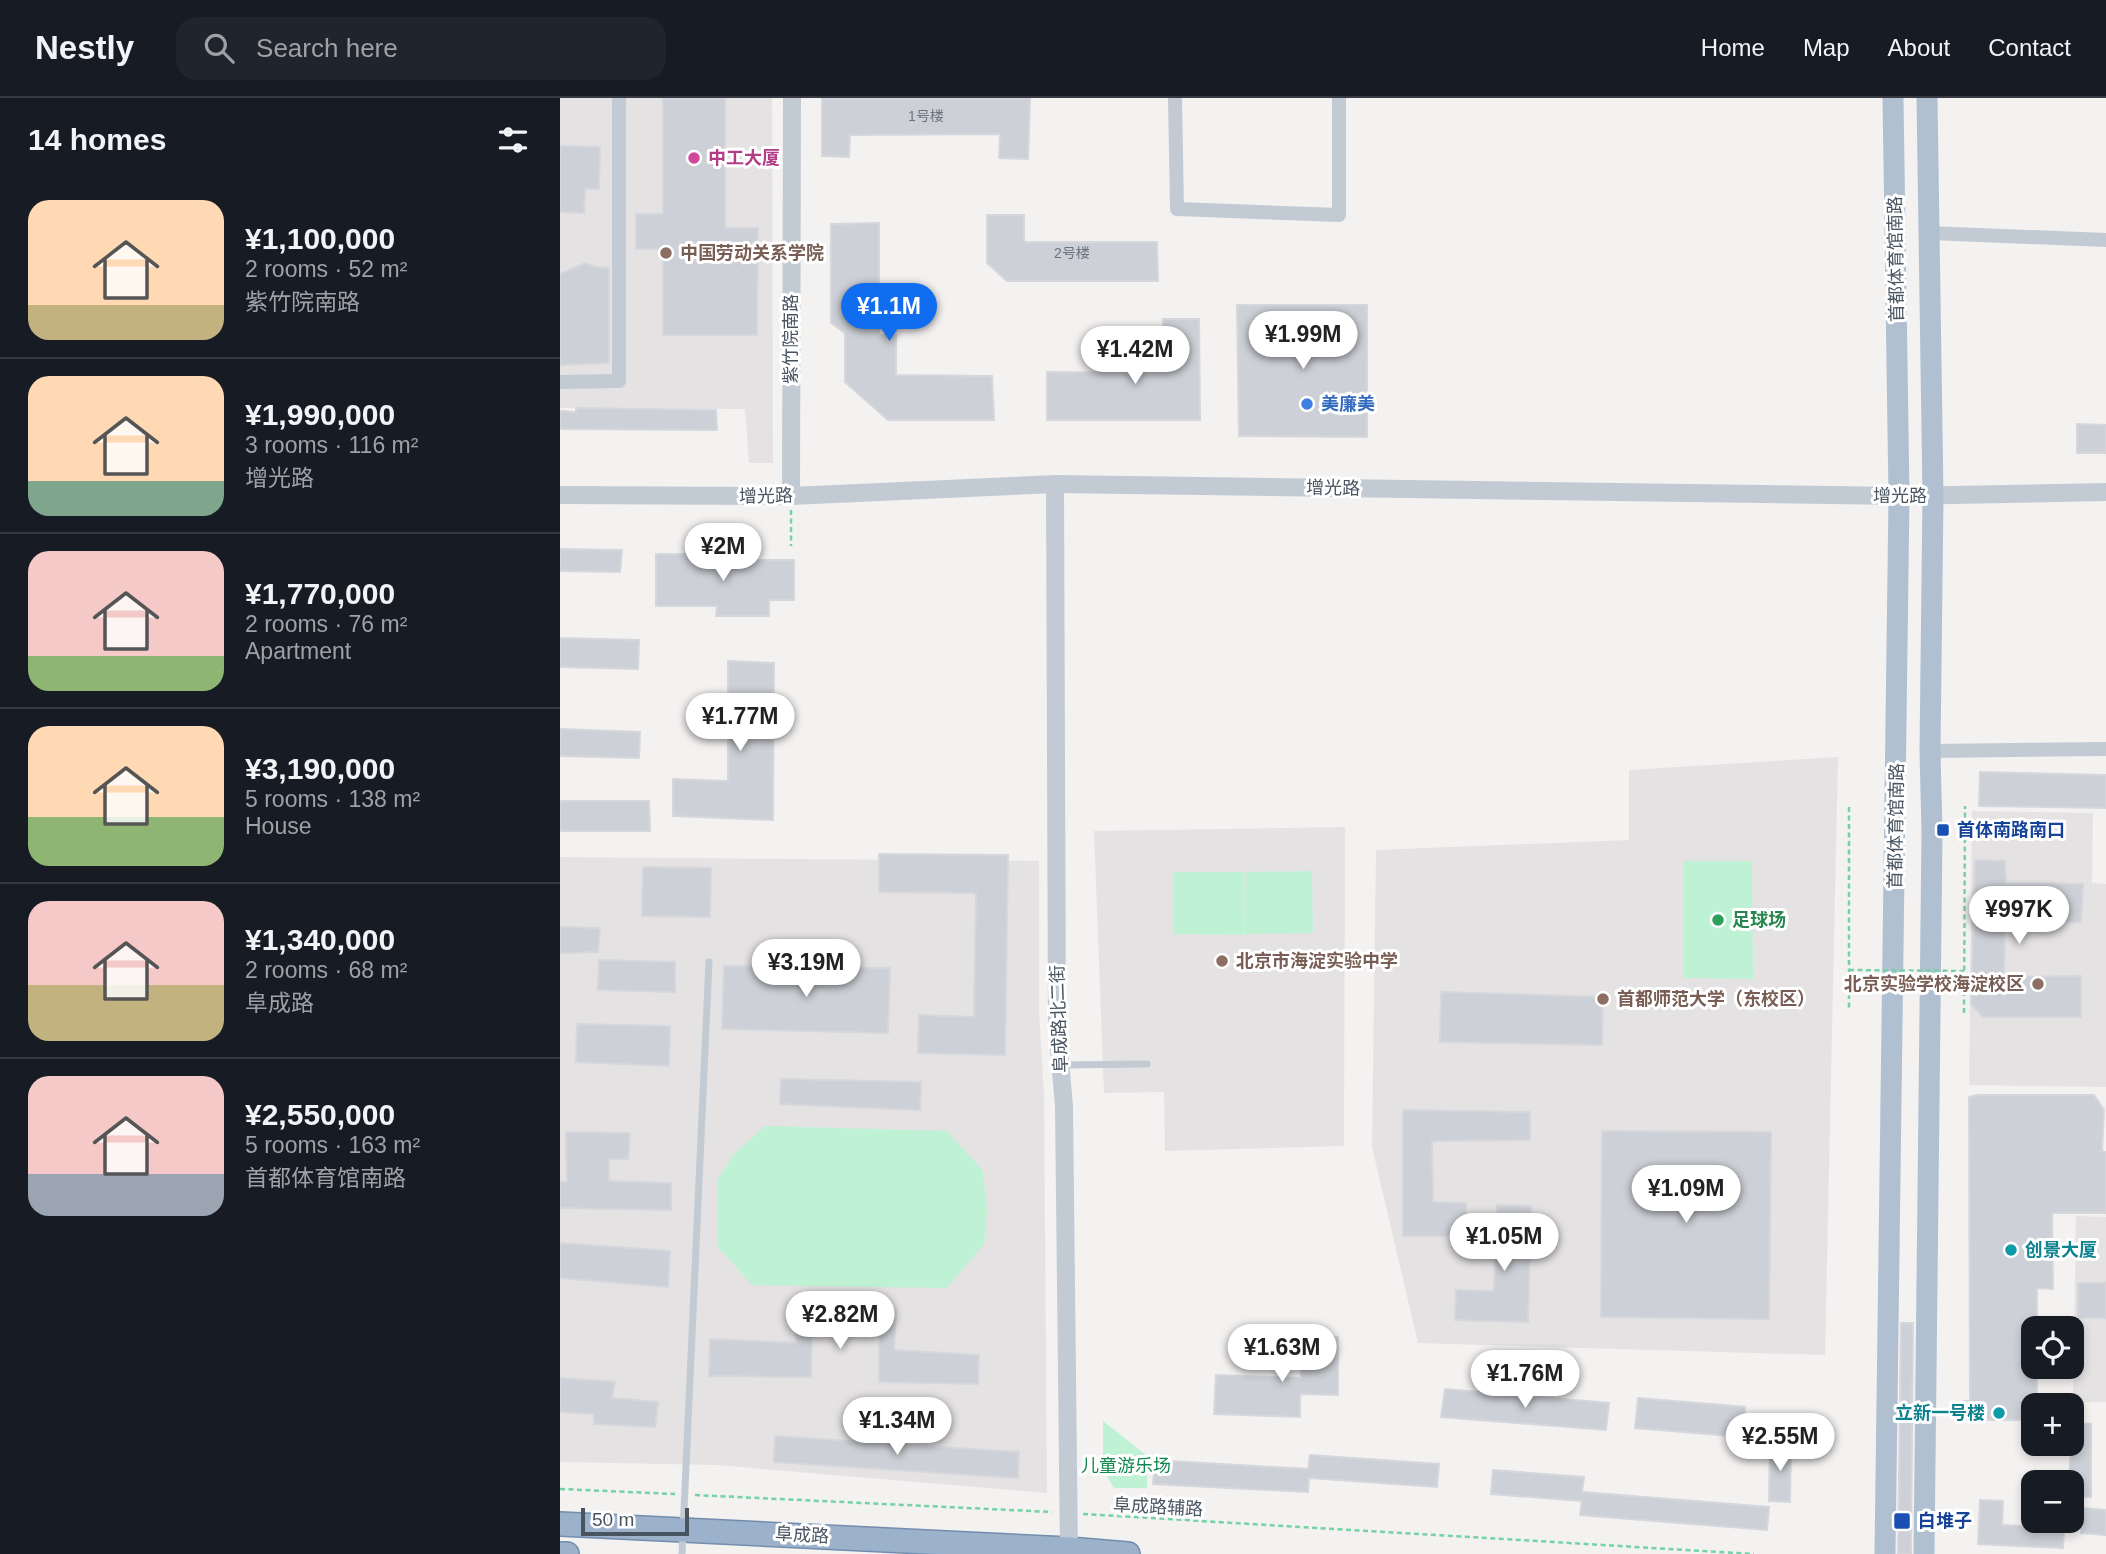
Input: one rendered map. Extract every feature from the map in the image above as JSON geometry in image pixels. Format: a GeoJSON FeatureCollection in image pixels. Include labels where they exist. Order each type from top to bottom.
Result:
{"type":"FeatureCollection","features":[{"type":"Feature","properties":{"kind":"highway","name":"阜成路"},"geometry":{"type":"LineString","coordinates":[[560,1524],[1128,1554]]}},
{"type":"Feature","properties":{"kind":"highway"},"geometry":{"type":"LineString","coordinates":[[560,1554],[567,1554]]}},
{"type":"Feature","properties":{"kind":"main road","name":"首都体育馆南路"},"geometry":{"type":"LineString","coordinates":[[1885,1554],[1899,496],[1893,98]]}},
{"type":"Feature","properties":{"kind":"main road","name":"首都体育馆南路"},"geometry":{"type":"LineString","coordinates":[[1924,1554],[1933,496],[1927,98]]}},
{"type":"Feature","properties":{"kind":"street"},"geometry":{"type":"LineString","coordinates":[[560,382],[619,381],[620,98]]}},
{"type":"Feature","properties":{"kind":"street","name":"紫竹院南路"},"geometry":{"type":"LineString","coordinates":[[791,496],[792,98]]}},
{"type":"Feature","properties":{"kind":"street"},"geometry":{"type":"LineString","coordinates":[[1175,98],[1177,209],[1339,215],[1339,98]]}},
{"type":"Feature","properties":{"kind":"street"},"geometry":{"type":"LineString","coordinates":[[1929,233],[2106,240]]}},
{"type":"Feature","properties":{"kind":"street","name":"增光路"},"geometry":{"type":"LineString","coordinates":[[560,495],[791,496],[1055,484],[1899,496],[2106,492]]}},
{"type":"Feature","properties":{"kind":"street","name":"阜成路北二街"},"geometry":{"type":"LineString","coordinates":[[1055,484],[1057,1013],[1064,1106],[1069,1552]]}},
{"type":"Feature","properties":{"kind":"street"},"geometry":{"type":"LineString","coordinates":[[1930,751],[2106,749]]}},
{"type":"Feature","properties":{"kind":"lane"},"geometry":{"type":"LineString","coordinates":[[681,1554],[709,962]]}},
{"type":"Feature","properties":{"kind":"lane"},"geometry":{"type":"LineString","coordinates":[[1061,1065],[1147,1064]]}},
{"type":"Feature","properties":{"kind":"path"},"geometry":{"type":"LineString","coordinates":[[791,496],[791,546]]}},
{"type":"Feature","properties":{"kind":"path"},"geometry":{"type":"LineString","coordinates":[[1965,806],[1965,1013]]}},
{"type":"Feature","properties":{"kind":"path"},"geometry":{"type":"LineString","coordinates":[[1849,807],[1849,1011]]}},
{"type":"Feature","properties":{"kind":"path"},"geometry":{"type":"LineString","coordinates":[[1849,970],[1965,971]]}},
{"type":"Feature","properties":{"kind":"path","name":"阜成路辅路"},"geometry":{"type":"LineString","coordinates":[[560,1489],[1069,1513],[1754,1554]]}},
{"type":"Feature","properties":{"kind":"shaded area","name":"中国劳动关系学院"},"geometry":{"type":"Polygon","coordinates":[[[560,98],[772,98],[773,463],[749,463],[745,409],[560,408],[560,98]]]}},
{"type":"Feature","properties":{"kind":"shaded area","name":"首都师范大学（东校区）"},"geometry":{"type":"Polygon","coordinates":[[[1838,757],[1825,1355],[1418,1343],[1372,1147],[1376,850],[1629,840],[1629,770],[1838,757]]]}},
{"type":"Feature","properties":{"kind":"shaded area","name":"北京实验学校海淀校区"},"geometry":{"type":"Polygon","coordinates":[[[1972,811],[2093,813],[2092,883],[2106,884],[2106,1087],[1969,1085],[1972,811]]]}},
{"type":"Feature","properties":{"kind":"shaded area","name":"北京市海淀实验中学"},"geometry":{"type":"Polygon","coordinates":[[[1345,827],[1344,1146],[1165,1151],[1164,1092],[1104,1093],[1094,831],[1345,827]]]}},
{"type":"Feature","properties":{"kind":"shaded area"},"geometry":{"type":"Polygon","coordinates":[[[560,857],[1039,861],[1047,1493],[716,1465],[560,1462],[560,857]]]}},
{"type":"Feature","properties":{"kind":"shaded area"},"geometry":{"type":"Polygon","coordinates":[[[2076,1216],[2106,1217],[2106,1402],[2084,1402],[2084,1393],[2073,1393],[2073,1379],[2084,1379],[2084,1316],[2074,1316],[2076,1216]]]}},
{"type":"Feature","properties":{"kind":"green space","name":"足球场"},"geometry":{"type":"Polygon","coordinates":[[[1684,861],[1752,861],[1753,979],[1684,978],[1684,861]]]}},
{"type":"Feature","properties":{"kind":"green space"},"geometry":{"type":"Polygon","coordinates":[[[1312,871],[1313,933],[1244,934],[1245,872],[1312,871]]]}},
{"type":"Feature","properties":{"kind":"green space"},"geometry":{"type":"Polygon","coordinates":[[[1174,872],[1244,872],[1243,935],[1174,934],[1174,872]]]}},
{"type":"Feature","properties":{"kind":"green space"},"geometry":{"type":"Polygon","coordinates":[[[765,1126],[947,1131],[983,1171],[987,1211],[984,1244],[947,1288],[752,1285],[718,1247],[717,1180],[735,1153],[765,1126]]]}},
{"type":"Feature","properties":{"kind":"green space","name":"儿童游乐场"},"geometry":{"type":"Polygon","coordinates":[[[1103,1421],[1147,1456],[1147,1488],[1114,1488],[1103,1470],[1103,1421]]]}},
{"type":"Feature","properties":{"kind":"building"},"geometry":{"type":"Polygon","coordinates":[[[663,98],[725,98],[725,228],[758,228],[757,335],[663,335],[663,249],[636,249],[636,214],[663,214],[663,98]]]}},
{"type":"Feature","properties":{"kind":"building"},"geometry":{"type":"Polygon","coordinates":[[[822,98],[1030,98],[1028,159],[999,158],[1000,134],[850,135],[849,157],[822,156],[822,98]]]}},
{"type":"Feature","properties":{"kind":"building"},"geometry":{"type":"Polygon","coordinates":[[[560,146],[600,147],[599,189],[585,189],[584,213],[560,212],[560,146]]]}},
{"type":"Feature","properties":{"kind":"building"},"geometry":{"type":"Polygon","coordinates":[[[987,215],[1024,215],[1024,242],[1157,242],[1158,281],[1007,281],[987,263],[987,215]]]}},
{"type":"Feature","properties":{"kind":"building"},"geometry":{"type":"Polygon","coordinates":[[[879,223],[879,335],[896,335],[896,375],[992,376],[994,420],[888,420],[845,382],[845,333],[831,323],[831,224],[879,223]]]}},
{"type":"Feature","properties":{"kind":"building"},"geometry":{"type":"Polygon","coordinates":[[[585,263],[609,268],[609,363],[560,365],[560,274],[585,263]]]}},
{"type":"Feature","properties":{"kind":"building"},"geometry":{"type":"Polygon","coordinates":[[[1237,305],[1367,305],[1367,437],[1239,436],[1237,305]]]}},
{"type":"Feature","properties":{"kind":"building"},"geometry":{"type":"Polygon","coordinates":[[[1163,319],[1199,319],[1200,420],[1047,420],[1047,372],[1164,373],[1163,319]]]}},
{"type":"Feature","properties":{"kind":"building"},"geometry":{"type":"Polygon","coordinates":[[[576,408],[716,410],[717,430],[560,429],[560,411],[576,412],[576,408]]]}},
{"type":"Feature","properties":{"kind":"building"},"geometry":{"type":"Polygon","coordinates":[[[2077,424],[2106,425],[2106,453],[2077,453],[2077,424]]]}},
{"type":"Feature","properties":{"kind":"building"},"geometry":{"type":"Polygon","coordinates":[[[560,549],[622,550],[620,572],[560,571],[560,549]]]}},
{"type":"Feature","properties":{"kind":"building"},"geometry":{"type":"Polygon","coordinates":[[[656,554],[719,554],[719,560],[794,560],[794,600],[769,600],[769,616],[716,616],[717,606],[656,606],[656,554]]]}},
{"type":"Feature","properties":{"kind":"building"},"geometry":{"type":"Polygon","coordinates":[[[560,638],[639,640],[638,669],[560,667],[560,638]]]}},
{"type":"Feature","properties":{"kind":"building"},"geometry":{"type":"Polygon","coordinates":[[[728,661],[774,663],[773,820],[673,816],[673,779],[728,781],[728,661]]]}},
{"type":"Feature","properties":{"kind":"building"},"geometry":{"type":"Polygon","coordinates":[[[560,729],[640,732],[639,758],[560,756],[560,729]]]}},
{"type":"Feature","properties":{"kind":"building"},"geometry":{"type":"Polygon","coordinates":[[[1980,772],[2106,775],[2106,808],[1979,806],[1980,772]]]}},
{"type":"Feature","properties":{"kind":"building"},"geometry":{"type":"Polygon","coordinates":[[[560,801],[649,801],[650,831],[560,831],[560,801]]]}},
{"type":"Feature","properties":{"kind":"building"},"geometry":{"type":"Polygon","coordinates":[[[879,854],[1008,855],[1005,1055],[918,1053],[919,1015],[974,1017],[976,893],[879,892],[879,854]]]}},
{"type":"Feature","properties":{"kind":"building"},"geometry":{"type":"Polygon","coordinates":[[[1975,860],[2005,861],[2006,883],[2083,884],[2081,922],[2005,920],[2004,977],[2081,976],[2081,1017],[1983,1017],[1971,1004],[1975,860]]]}},
{"type":"Feature","properties":{"kind":"building"},"geometry":{"type":"Polygon","coordinates":[[[643,867],[711,868],[710,917],[642,916],[643,867]]]}},
{"type":"Feature","properties":{"kind":"building"},"geometry":{"type":"Polygon","coordinates":[[[560,927],[600,928],[598,952],[560,953],[560,927]]]}},
{"type":"Feature","properties":{"kind":"building"},"geometry":{"type":"Polygon","coordinates":[[[599,960],[675,962],[675,992],[598,990],[599,960]]]}},
{"type":"Feature","properties":{"kind":"building"},"geometry":{"type":"Polygon","coordinates":[[[724,966],[890,968],[888,1033],[722,1029],[724,966]]]}},
{"type":"Feature","properties":{"kind":"building"},"geometry":{"type":"Polygon","coordinates":[[[1441,992],[1603,997],[1602,1045],[1440,1042],[1441,992]]]}},
{"type":"Feature","properties":{"kind":"building"},"geometry":{"type":"Polygon","coordinates":[[[577,1024],[670,1026],[669,1066],[576,1062],[577,1024]]]}},
{"type":"Feature","properties":{"kind":"building"},"geometry":{"type":"Polygon","coordinates":[[[781,1079],[921,1082],[920,1110],[780,1104],[781,1079]]]}},
{"type":"Feature","properties":{"kind":"building","name":"创景大厦"},"geometry":{"type":"Polygon","coordinates":[[[2094,1095],[2104,1110],[2102,1151],[2106,1152],[2106,1213],[2052,1213],[2053,1289],[2037,1288],[2037,1316],[2021,1316],[2021,1379],[2037,1379],[2037,1393],[2021,1393],[2021,1420],[1964,1420],[1964,1401],[1970,1401],[1969,1097],[2094,1095]]]}},
{"type":"Feature","properties":{"kind":"building"},"geometry":{"type":"Polygon","coordinates":[[[1403,1110],[1530,1112],[1530,1140],[1432,1141],[1433,1202],[1466,1203],[1466,1236],[1403,1236],[1403,1110]]]}},
{"type":"Feature","properties":{"kind":"building"},"geometry":{"type":"Polygon","coordinates":[[[1602,1131],[1771,1132],[1769,1319],[1601,1317],[1602,1131]]]}},
{"type":"Feature","properties":{"kind":"building"},"geometry":{"type":"Polygon","coordinates":[[[566,1132],[630,1133],[628,1159],[609,1159],[609,1181],[671,1183],[671,1210],[560,1208],[560,1182],[567,1182],[566,1132]]]}},
{"type":"Feature","properties":{"kind":"building"},"geometry":{"type":"Polygon","coordinates":[[[1497,1205],[1531,1206],[1528,1322],[1455,1320],[1456,1290],[1494,1291],[1497,1205]]]}},
{"type":"Feature","properties":{"kind":"building"},"geometry":{"type":"Polygon","coordinates":[[[560,1243],[670,1251],[668,1287],[560,1278],[560,1243]]]}},
{"type":"Feature","properties":{"kind":"building"},"geometry":{"type":"Polygon","coordinates":[[[2078,1283],[2106,1283],[2106,1318],[2078,1316],[2078,1283]]]}},
{"type":"Feature","properties":{"kind":"building"},"geometry":{"type":"Polygon","coordinates":[[[795,1306],[896,1310],[894,1350],[979,1355],[978,1384],[879,1382],[879,1332],[812,1329],[811,1377],[709,1376],[710,1339],[796,1343],[795,1306]]]}},
{"type":"Feature","properties":{"kind":"building"},"geometry":{"type":"Polygon","coordinates":[[[1901,1323],[1913,1323],[1911,1554],[1898,1554],[1901,1323]]]}},
{"type":"Feature","properties":{"kind":"building"},"geometry":{"type":"Polygon","coordinates":[[[1302,1337],[1338,1337],[1338,1395],[1300,1394],[1300,1417],[1214,1414],[1216,1375],[1301,1378],[1302,1337]]]}},
{"type":"Feature","properties":{"kind":"building"},"geometry":{"type":"Polygon","coordinates":[[[560,1378],[615,1382],[612,1398],[658,1402],[655,1427],[594,1424],[594,1414],[560,1412],[560,1378]]]}},
{"type":"Feature","properties":{"kind":"building"},"geometry":{"type":"Polygon","coordinates":[[[1445,1389],[1609,1403],[1606,1430],[1441,1417],[1445,1389]]]}},
{"type":"Feature","properties":{"kind":"building"},"geometry":{"type":"Polygon","coordinates":[[[1638,1398],[1745,1407],[1743,1437],[1635,1428],[1638,1398]]]}},
{"type":"Feature","properties":{"kind":"building"},"geometry":{"type":"Polygon","coordinates":[[[2084,1424],[2091,1424],[2091,1497],[2084,1497],[2084,1470],[2070,1470],[2070,1456],[2084,1456],[2084,1424]]]}},
{"type":"Feature","properties":{"kind":"building"},"geometry":{"type":"Polygon","coordinates":[[[775,1436],[1019,1452],[1018,1478],[774,1462],[775,1436]]]}},
{"type":"Feature","properties":{"kind":"building"},"geometry":{"type":"Polygon","coordinates":[[[1770,1444],[1791,1445],[1790,1502],[1769,1501],[1770,1444]]]}},
{"type":"Feature","properties":{"kind":"building"},"geometry":{"type":"Polygon","coordinates":[[[1310,1455],[1439,1464],[1437,1487],[1309,1478],[1308,1492],[1153,1484],[1155,1460],[1308,1469],[1310,1455]]]}},
{"type":"Feature","properties":{"kind":"building"},"geometry":{"type":"Polygon","coordinates":[[[1493,1470],[1584,1477],[1582,1492],[1769,1507],[1767,1530],[1580,1515],[1582,1501],[1491,1494],[1493,1470]]]}},
{"type":"Feature","properties":{"kind":"building"},"geometry":{"type":"Polygon","coordinates":[[[1980,1500],[2003,1501],[2002,1525],[2021,1526],[2021,1533],[2064,1533],[2063,1548],[1978,1544],[1980,1500]]]}},
{"type":"Feature","properties":{"kind":"building"},"geometry":{"type":"Polygon","coordinates":[[[2084,1508],[2106,1510],[2106,1535],[2081,1533],[2084,1533],[2084,1508]]]}},
{"type":"Feature","properties":{"kind":"place","name":"中工大厦"},"geometry":{"type":"Point","coordinates":[694,158]}},
{"type":"Feature","properties":{"kind":"place","name":"中国劳动关系学院"},"geometry":{"type":"Point","coordinates":[666,253]}},
{"type":"Feature","properties":{"kind":"place","name":"美廉美"},"geometry":{"type":"Point","coordinates":[1307,404]}},
{"type":"Feature","properties":{"kind":"place","name":"首体南路南口"},"geometry":{"type":"Point","coordinates":[1943,830]}},
{"type":"Feature","properties":{"kind":"place","name":"足球场"},"geometry":{"type":"Point","coordinates":[1718,920]}},
{"type":"Feature","properties":{"kind":"place","name":"北京市海淀实验中学"},"geometry":{"type":"Point","coordinates":[1222,961]}},
{"type":"Feature","properties":{"kind":"place","name":"北京实验学校海淀校区"},"geometry":{"type":"Point","coordinates":[2038,984]}},
{"type":"Feature","properties":{"kind":"place","name":"首都师范大学（东校区）"},"geometry":{"type":"Point","coordinates":[1603,999]}},
{"type":"Feature","properties":{"kind":"place","name":"创景大厦"},"geometry":{"type":"Point","coordinates":[2011,1250]}},
{"type":"Feature","properties":{"kind":"place","name":"立新一号楼"},"geometry":{"type":"Point","coordinates":[1999,1413]}},
{"type":"Feature","properties":{"kind":"place","name":"白堆子"},"geometry":{"type":"Point","coordinates":[1902,1521]}}]}
